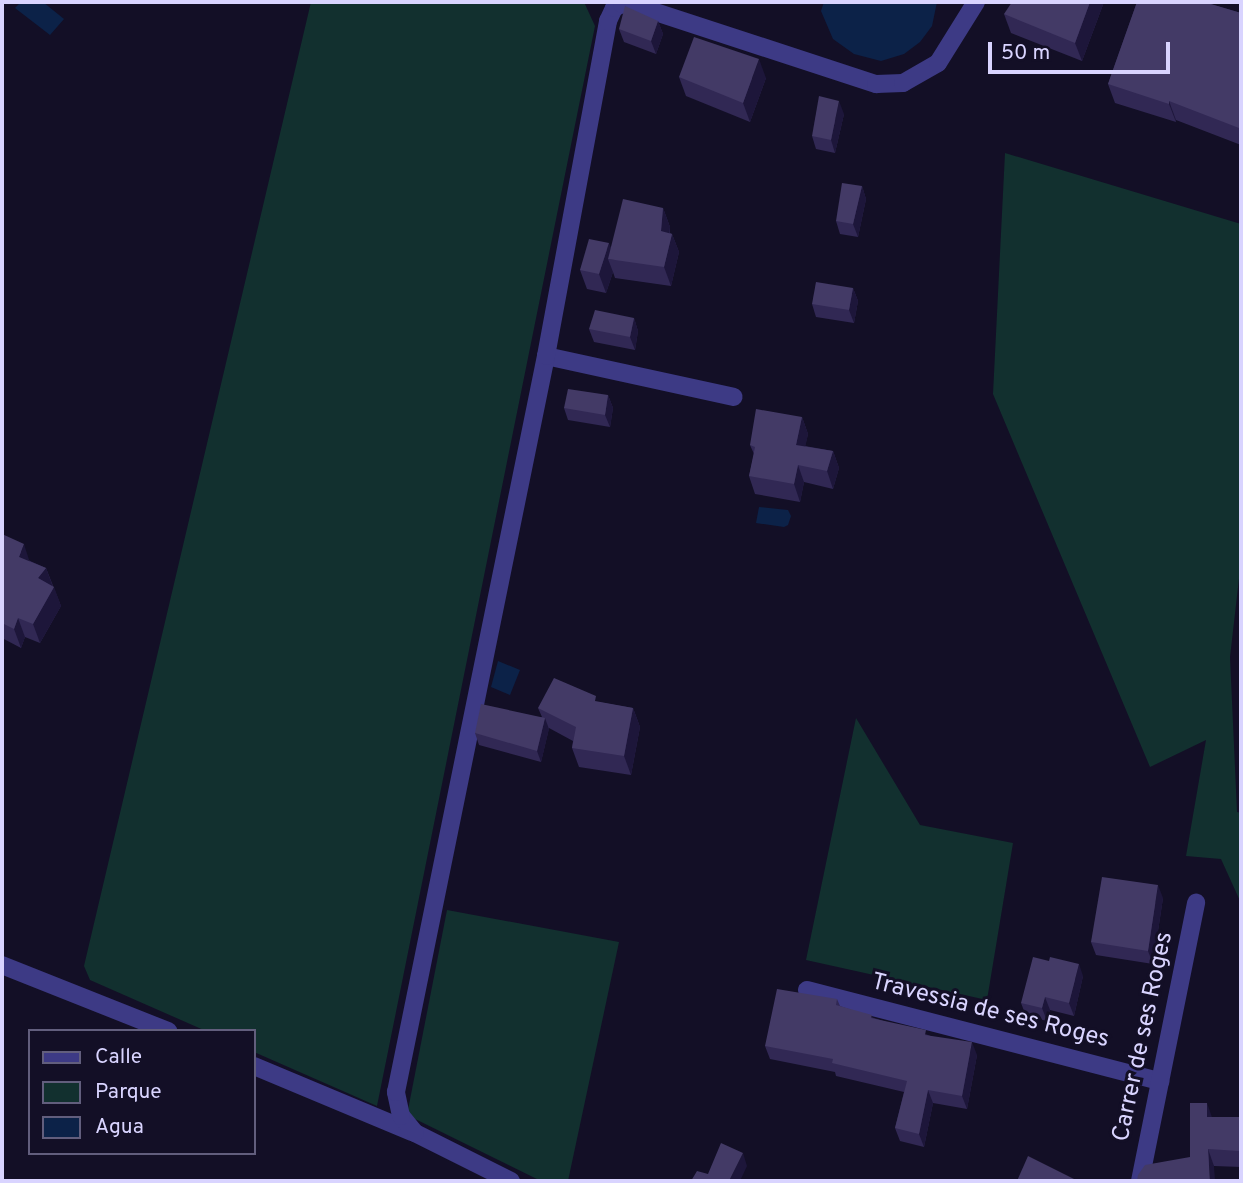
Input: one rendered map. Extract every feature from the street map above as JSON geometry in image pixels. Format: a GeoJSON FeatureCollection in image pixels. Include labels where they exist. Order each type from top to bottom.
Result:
{"type":"FeatureCollection","features":[{"type":"Feature","properties":{"kind":"street"},"geometry":{"type":"LineString","coordinates":[[415,1133],[401,1116],[396,1092],[546,356],[610,5],[634,5],[876,84],[903,83],[938,63],[975,2]]}},
{"type":"Feature","properties":{"kind":"street"},"geometry":{"type":"LineString","coordinates":[[546,356],[734,397]]}},
{"type":"Feature","properties":{"kind":"street","name":"Carrer de ses Roges"},"geometry":{"type":"LineString","coordinates":[[1140,1181],[1196,903]]}},
{"type":"Feature","properties":{"kind":"street"},"geometry":{"type":"LineString","coordinates":[[2,965],[163,1029]]}},
{"type":"Feature","properties":{"kind":"street","name":"Travessia de ses Roges"},"geometry":{"type":"LineString","coordinates":[[807,990],[1160,1081]]}},
{"type":"Feature","properties":{"kind":"street"},"geometry":{"type":"LineString","coordinates":[[256,1067],[415,1133],[512,1181]]}},
{"type":"Feature","properties":{"kind":"green space"},"geometry":{"type":"Polygon","coordinates":[[[311,2],[584,2],[595,26],[377,1106],[256,1053],[256,1029],[201,1029],[90,980],[84,966],[311,2]]]}},
{"type":"Feature","properties":{"kind":"green space"},"geometry":{"type":"Polygon","coordinates":[[[1005,153],[1241,224],[1241,561],[1230,657],[1237,812],[1241,813],[1241,903],[1221,859],[1186,856],[1206,740],[1150,767],[993,394],[1005,153]]]}},
{"type":"Feature","properties":{"kind":"green space"},"geometry":{"type":"Polygon","coordinates":[[[856,718],[920,825],[1013,843],[987,1000],[806,960],[856,718]]]}},
{"type":"Feature","properties":{"kind":"green space"},"geometry":{"type":"Polygon","coordinates":[[[447,910],[619,942],[568,1181],[541,1181],[407,1115],[447,910]]]}},
{"type":"Feature","properties":{"kind":"water"},"geometry":{"type":"Polygon","coordinates":[[[21,2],[43,2],[64,19],[50,35],[15,8],[21,2]]]}},
{"type":"Feature","properties":{"kind":"water"},"geometry":{"type":"Polygon","coordinates":[[[824,2],[937,2],[932,26],[920,42],[904,54],[881,61],[854,54],[833,39],[821,11],[824,2]]]}},
{"type":"Feature","properties":{"kind":"water"},"geometry":{"type":"Polygon","coordinates":[[[759,507],[788,510],[791,516],[788,525],[784,527],[756,523],[759,507]]]}},
{"type":"Feature","properties":{"kind":"water"},"geometry":{"type":"Polygon","coordinates":[[[498,661],[520,670],[510,695],[491,687],[498,661]]]}},
{"type":"Feature","properties":{"kind":"building"},"geometry":{"type":"Polygon","coordinates":[[[1012,2],[1090,2],[1075,43],[1004,14],[1012,2]]]}},
{"type":"Feature","properties":{"kind":"building"},"geometry":{"type":"Polygon","coordinates":[[[1137,2],[1204,2],[1241,13],[1239,128],[1169,101],[1169,104],[1108,84],[1137,2]]]}},
{"type":"Feature","properties":{"kind":"building"},"geometry":{"type":"Polygon","coordinates":[[[625,6],[658,21],[651,41],[619,29],[625,6]]]}},
{"type":"Feature","properties":{"kind":"building"},"geometry":{"type":"Polygon","coordinates":[[[694,37],[759,59],[743,103],[679,77],[694,37]]]}},
{"type":"Feature","properties":{"kind":"building"},"geometry":{"type":"Polygon","coordinates":[[[819,96],[839,101],[831,140],[812,136],[819,96]]]}},
{"type":"Feature","properties":{"kind":"building"},"geometry":{"type":"Polygon","coordinates":[[[842,183],[862,186],[853,224],[836,221],[842,183]]]}},
{"type":"Feature","properties":{"kind":"building"},"geometry":{"type":"Polygon","coordinates":[[[623,199],[663,208],[661,231],[672,234],[664,267],[608,259],[623,199]]]}},
{"type":"Feature","properties":{"kind":"building"},"geometry":{"type":"Polygon","coordinates":[[[589,239],[609,243],[599,274],[580,270],[589,239]]]}},
{"type":"Feature","properties":{"kind":"building"},"geometry":{"type":"Polygon","coordinates":[[[816,282],[853,288],[849,310],[812,304],[816,282]]]}},
{"type":"Feature","properties":{"kind":"building"},"geometry":{"type":"Polygon","coordinates":[[[595,310],[634,318],[630,337],[589,329],[595,310]]]}},
{"type":"Feature","properties":{"kind":"building"},"geometry":{"type":"Polygon","coordinates":[[[568,389],[608,395],[605,415],[564,408],[568,389]]]}},
{"type":"Feature","properties":{"kind":"building"},"geometry":{"type":"Polygon","coordinates":[[[756,409],[802,417],[796,445],[833,451],[827,471],[798,465],[794,484],[749,476],[755,447],[750,445],[756,409]]]}},
{"type":"Feature","properties":{"kind":"building"},"geometry":{"type":"Polygon","coordinates":[[[2,534],[24,544],[19,557],[46,568],[38,578],[54,587],[33,624],[18,618],[14,629],[2,623],[2,534]]]}},
{"type":"Feature","properties":{"kind":"building"},"geometry":{"type":"Polygon","coordinates":[[[554,678],[596,696],[595,701],[633,708],[624,756],[572,748],[576,727],[538,708],[554,678]]]}},
{"type":"Feature","properties":{"kind":"building"},"geometry":{"type":"Polygon","coordinates":[[[481,704],[545,718],[537,751],[475,733],[481,704]]]}},
{"type":"Feature","properties":{"kind":"building"},"geometry":{"type":"Polygon","coordinates":[[[1102,877],[1158,885],[1148,951],[1091,942],[1102,877]]]}},
{"type":"Feature","properties":{"kind":"building"},"geometry":{"type":"Polygon","coordinates":[[[1033,957],[1049,961],[1050,957],[1079,964],[1069,1003],[1045,997],[1042,1008],[1021,1003],[1033,957]]]}},
{"type":"Feature","properties":{"kind":"building"},"geometry":{"type":"Polygon","coordinates":[[[777,989],[837,999],[836,1005],[872,1015],[871,1018],[926,1030],[925,1035],[972,1042],[962,1096],[928,1090],[919,1134],[895,1128],[907,1081],[832,1063],[833,1059],[765,1046],[777,989]]]}},
{"type":"Feature","properties":{"kind":"building"},"geometry":{"type":"Polygon","coordinates":[[[1190,1103],[1207,1103],[1207,1117],[1240,1117],[1239,1151],[1208,1149],[1210,1181],[1137,1181],[1145,1165],[1190,1157],[1190,1103]]]}},
{"type":"Feature","properties":{"kind":"building"},"geometry":{"type":"Polygon","coordinates":[[[721,1143],[743,1153],[729,1181],[691,1181],[697,1171],[708,1174],[721,1143]]]}},
{"type":"Feature","properties":{"kind":"building"},"geometry":{"type":"Polygon","coordinates":[[[1028,1156],[1078,1181],[1017,1181],[1028,1156]]]}}]}
